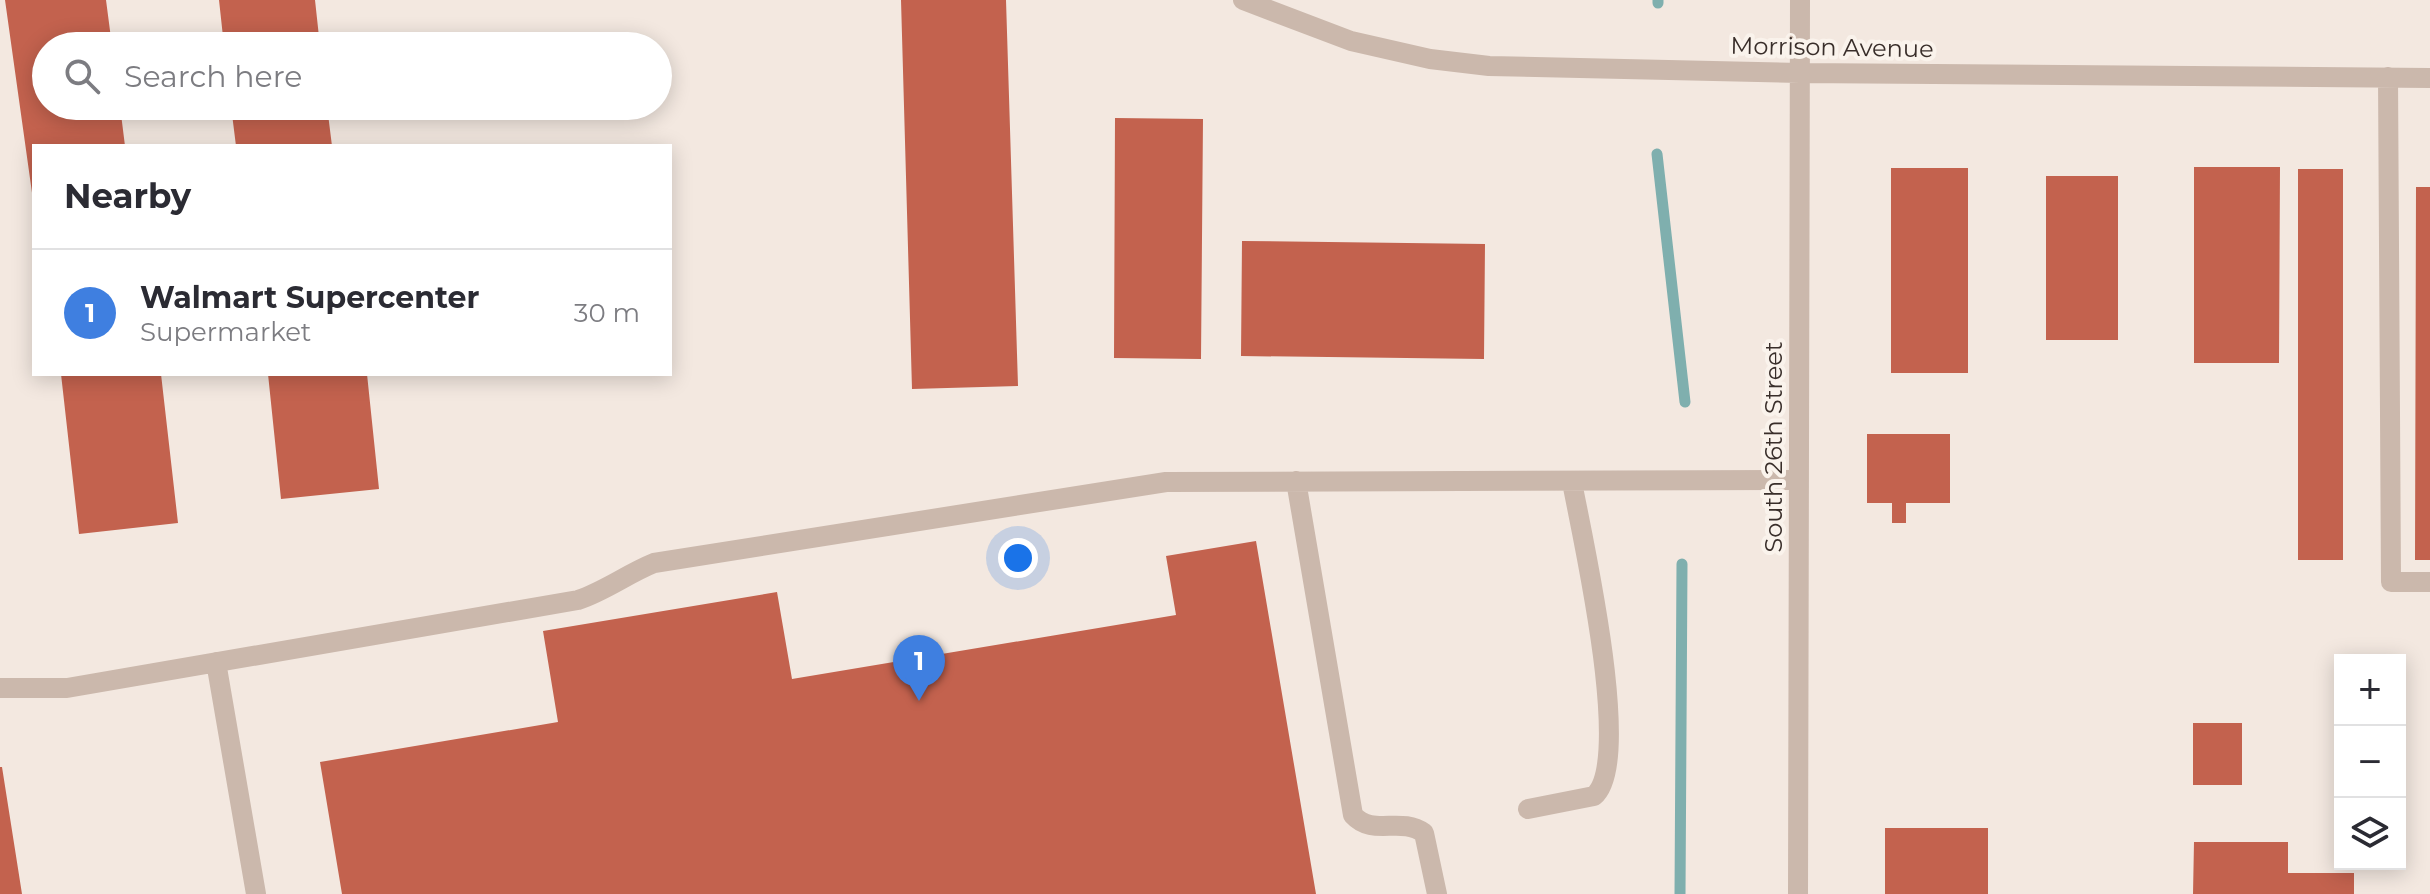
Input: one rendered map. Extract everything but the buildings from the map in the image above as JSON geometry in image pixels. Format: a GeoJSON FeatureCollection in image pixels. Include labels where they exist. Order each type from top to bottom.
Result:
{"type":"FeatureCollection","features":[{"type":"Feature","properties":{"kind":"street","name":"Morrison Avenue"},"geometry":{"type":"LineString","coordinates":[[1243,0],[1341,38],[1430,59],[1552,69],[2430,78]]}},
{"type":"Feature","properties":{"kind":"street","name":"South 26th Street"},"geometry":{"type":"LineString","coordinates":[[1798,894],[1800,0]]}},
{"type":"Feature","properties":{"kind":"street"},"geometry":{"type":"LineString","coordinates":[[2388,77],[2391,582],[2430,582]]}},
{"type":"Feature","properties":{"kind":"street"},"geometry":{"type":"LineString","coordinates":[[0,688],[67,688],[578,600],[600,592],[631,572],[654,563],[1166,482],[1799,480]]}},
{"type":"Feature","properties":{"kind":"street"},"geometry":{"type":"LineString","coordinates":[[1296,481],[1353,815],[1369,826],[1406,825],[1424,833],[1437,894]]}},
{"type":"Feature","properties":{"kind":"street"},"geometry":{"type":"LineString","coordinates":[[1528,809],[1594,796],[1602,789],[1608,769],[1609,694],[1572,482]]}},
{"type":"Feature","properties":{"kind":"street"},"geometry":{"type":"LineString","coordinates":[[216,662],[256,894]]}},
{"type":"Feature","properties":{"kind":"waterway"},"geometry":{"type":"LineString","coordinates":[[1657,154],[1685,402]]}},
{"type":"Feature","properties":{"kind":"waterway"},"geometry":{"type":"LineString","coordinates":[[1680,894],[1682,564]]}},
{"type":"Feature","properties":{"kind":"place","name":"Walmart Supercenter"},"geometry":{"type":"Point","coordinates":[919,701]}}]}
